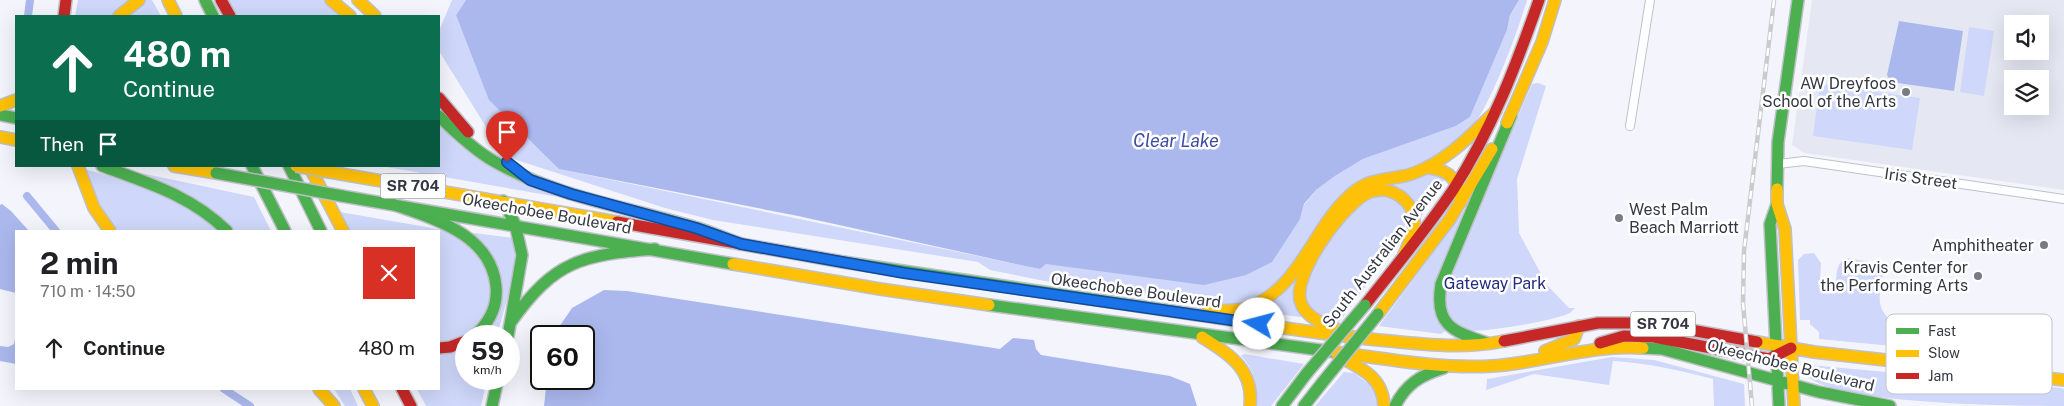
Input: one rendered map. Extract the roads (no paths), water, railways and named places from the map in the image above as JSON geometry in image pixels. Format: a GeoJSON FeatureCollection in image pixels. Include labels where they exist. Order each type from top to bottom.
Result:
{"type":"FeatureCollection","features":[{"type":"Feature","properties":{"kind":"main road"},"geometry":{"type":"LineString","coordinates":[[64,15],[66,0]]}},
{"type":"Feature","properties":{"kind":"main road"},"geometry":{"type":"LineString","coordinates":[[120,15],[139,0]]}},
{"type":"Feature","properties":{"kind":"main road"},"geometry":{"type":"LineString","coordinates":[[168,0],[176,15]]}},
{"type":"Feature","properties":{"kind":"main road"},"geometry":{"type":"LineString","coordinates":[[205,0],[212,15]]}},
{"type":"Feature","properties":{"kind":"main road"},"geometry":{"type":"LineString","coordinates":[[221,0],[229,15]]}},
{"type":"Feature","properties":{"kind":"main road"},"geometry":{"type":"LineString","coordinates":[[332,0],[349,15]]}},
{"type":"Feature","properties":{"kind":"main road"},"geometry":{"type":"LineString","coordinates":[[358,0],[374,15]]}},
{"type":"Feature","properties":{"kind":"main road","name":"South Australian Avenue"},"geometry":{"type":"LineString","coordinates":[[1282,406],[1436,215],[1457,182],[1496,111],[1539,0]]}},
{"type":"Feature","properties":{"kind":"main road","name":"South Australian Avenue"},"geometry":{"type":"LineString","coordinates":[[1304,406],[1378,314],[1460,202],[1511,116],[1542,42],[1555,0]]}},
{"type":"Feature","properties":{"kind":"main road"},"geometry":{"type":"LineString","coordinates":[[1779,406],[1770,224],[1777,204],[1778,142],[1798,0]]}},
{"type":"Feature","properties":{"kind":"main road"},"geometry":{"type":"LineString","coordinates":[[440,99],[464,128],[530,180]]}},
{"type":"Feature","properties":{"kind":"main road"},"geometry":{"type":"LineString","coordinates":[[0,106],[15,100]]}},
{"type":"Feature","properties":{"kind":"main road"},"geometry":{"type":"LineString","coordinates":[[1163,310],[1228,310],[1244,308],[1265,300],[1277,292],[1294,273],[1322,228],[1354,191],[1369,183],[1394,179],[1429,168],[1460,146],[1496,111]]}},
{"type":"Feature","properties":{"kind":"main road"},"geometry":{"type":"LineString","coordinates":[[0,116],[15,118]]}},
{"type":"Feature","properties":{"kind":"main road"},"geometry":{"type":"LineString","coordinates":[[1492,345],[1450,328],[1440,314],[1438,296],[1511,116]]}},
{"type":"Feature","properties":{"kind":"main road"},"geometry":{"type":"LineString","coordinates":[[440,117],[472,148],[501,167],[530,180],[571,194],[696,228],[741,244]]}},
{"type":"Feature","properties":{"kind":"main road"},"geometry":{"type":"LineString","coordinates":[[0,137],[15,140]]}},
{"type":"Feature","properties":{"kind":"main road"},"geometry":{"type":"LineString","coordinates":[[78,167],[84,188],[102,222],[109,230]]}},
{"type":"Feature","properties":{"kind":"main road"},"geometry":{"type":"LineString","coordinates":[[105,167],[171,191],[197,205],[226,230]]}},
{"type":"Feature","properties":{"kind":"main road","name":"Okeechobee Boulevard"},"geometry":{"type":"LineString","coordinates":[[180,167],[880,289],[1200,335],[1454,366],[1492,366],[1616,346],[1662,349],[1793,385],[1890,406]]}},
{"type":"Feature","properties":{"kind":"main road"},"geometry":{"type":"LineString","coordinates":[[253,167],[284,230]]}},
{"type":"Feature","properties":{"kind":"main road"},"geometry":{"type":"LineString","coordinates":[[290,167],[321,230]]}},
{"type":"Feature","properties":{"kind":"main road","name":"Okeechobee Boulevard"},"geometry":{"type":"LineString","coordinates":[[302,167],[904,273],[1356,338],[1452,347],[1492,345],[1580,326],[1623,322],[1652,323],[1776,351],[1791,348],[1886,359]]}},
{"type":"Feature","properties":{"kind":"main road"},"geometry":{"type":"LineString","coordinates":[[310,167],[342,230]]}},
{"type":"Feature","properties":{"kind":"main road"},"geometry":{"type":"LineString","coordinates":[[1429,168],[1446,170],[1457,182],[1460,202]]}},
{"type":"Feature","properties":{"kind":"main road"},"geometry":{"type":"LineString","coordinates":[[1356,338],[1316,320],[1300,302],[1301,279],[1312,258],[1346,212],[1366,193],[1380,190],[1395,192],[1402,197],[1412,210],[1414,222],[1402,257]]}},
{"type":"Feature","properties":{"kind":"main road"},"geometry":{"type":"LineString","coordinates":[[502,201],[515,224],[522,255],[510,325]]}},
{"type":"Feature","properties":{"kind":"main road"},"geometry":{"type":"LineString","coordinates":[[392,204],[456,229],[468,236],[486,253],[494,269],[497,284],[497,300],[485,325]]}},
{"type":"Feature","properties":{"kind":"main road"},"geometry":{"type":"LineString","coordinates":[[1777,204],[1785,229],[1794,406]]}},
{"type":"Feature","properties":{"kind":"main road"},"geometry":{"type":"LineString","coordinates":[[511,322],[536,289],[556,272],[575,261],[611,252],[655,249]]}},
{"type":"Feature","properties":{"kind":"main road"},"geometry":{"type":"LineString","coordinates":[[1530,360],[1548,350],[1571,342],[1576,337],[1580,326]]}},
{"type":"Feature","properties":{"kind":"main road"},"geometry":{"type":"LineString","coordinates":[[1200,335],[1234,359],[1242,368],[1250,389],[1250,406]]}},
{"type":"Feature","properties":{"kind":"main road"},"geometry":{"type":"LineString","coordinates":[[1581,351],[1614,338],[1632,335],[1673,340],[1763,358],[1776,351]]}},
{"type":"Feature","properties":{"kind":"main road"},"geometry":{"type":"LineString","coordinates":[[440,348],[455,345]]}},
{"type":"Feature","properties":{"kind":"main road"},"geometry":{"type":"LineString","coordinates":[[1329,352],[1358,366],[1374,377],[1381,386],[1384,406]]}},
{"type":"Feature","properties":{"kind":"main road"},"geometry":{"type":"LineString","coordinates":[[1395,406],[1404,390],[1421,375],[1454,366]]}},
{"type":"Feature","properties":{"kind":"main road"},"geometry":{"type":"LineString","coordinates":[[320,390],[334,406]]}},
{"type":"Feature","properties":{"kind":"main road"},"geometry":{"type":"LineString","coordinates":[[332,390],[342,406]]}},
{"type":"Feature","properties":{"kind":"main road"},"geometry":{"type":"LineString","coordinates":[[365,390],[373,406]]}},
{"type":"Feature","properties":{"kind":"main road"},"geometry":{"type":"LineString","coordinates":[[402,390],[410,406]]}},
{"type":"Feature","properties":{"kind":"main road"},"geometry":{"type":"LineString","coordinates":[[492,406],[496,390]]}},
{"type":"Feature","properties":{"kind":"street"},"geometry":{"type":"LineString","coordinates":[[1630,126],[1650,0]]}},
{"type":"Feature","properties":{"kind":"street","name":"Iris Street"},"geometry":{"type":"LineString","coordinates":[[1778,164],[1798,161],[2064,199]]}},
{"type":"Feature","properties":{"kind":"water","name":"Clear Lake"},"geometry":{"type":"Polygon","coordinates":[[[466,0],[1519,0],[1510,15],[1507,30],[1470,117],[1456,126],[1363,159],[1335,176],[1316,190],[1304,204],[1300,219],[1272,262],[1246,275],[1204,285],[1046,264],[1040,269],[798,216],[559,169],[489,100],[456,15],[466,0]]]}},
{"type":"Feature","properties":{"kind":"water"},"geometry":{"type":"Polygon","coordinates":[[[1899,21],[1963,31],[1954,91],[1891,82],[1887,75],[1899,21]]]}},
{"type":"Feature","properties":{"kind":"water"},"geometry":{"type":"Polygon","coordinates":[[[2,204],[11,211],[28,230],[15,230],[15,293],[0,289],[0,205],[2,204]]]}},
{"type":"Feature","properties":{"kind":"water"},"geometry":{"type":"Polygon","coordinates":[[[604,290],[627,291],[1000,349],[1013,338],[1034,340],[1036,349],[1041,355],[1170,376],[1190,384],[1197,406],[544,406],[546,390],[595,390],[595,325],[560,325],[572,308],[604,290]]]}},
{"type":"Feature","properties":{"kind":"water"},"geometry":{"type":"Polygon","coordinates":[[[15,338],[15,364],[0,361],[0,346],[8,347],[14,344],[15,338]]]}},
{"type":"Feature","properties":{"kind":"waterway"},"geometry":{"type":"LineString","coordinates":[[28,15],[30,0]]}},
{"type":"Feature","properties":{"kind":"waterway"},"geometry":{"type":"LineString","coordinates":[[27,196],[55,230]]}},
{"type":"Feature","properties":{"kind":"waterway"},"geometry":{"type":"LineString","coordinates":[[226,390],[250,406]]}},
{"type":"Feature","properties":{"kind":"railway"},"geometry":{"type":"LineString","coordinates":[[1752,406],[1743,303],[1744,251],[1774,0]]}},
{"type":"Feature","properties":{"kind":"place","name":"AW Dreyfoos School of the Arts"},"geometry":{"type":"Point","coordinates":[1906,92]}},
{"type":"Feature","properties":{"kind":"place","name":"West Palm Beach Marriott"},"geometry":{"type":"Point","coordinates":[1619,218]}},
{"type":"Feature","properties":{"kind":"place","name":"Amphitheater"},"geometry":{"type":"Point","coordinates":[2044,245]}},
{"type":"Feature","properties":{"kind":"place","name":"Kravis Center for the Performing Arts"},"geometry":{"type":"Point","coordinates":[1978,276]}},
{"type":"Feature","properties":{"kind":"park label","name":"Gateway Park"},"geometry":{"type":"Point","coordinates":[1495,283]}}]}
